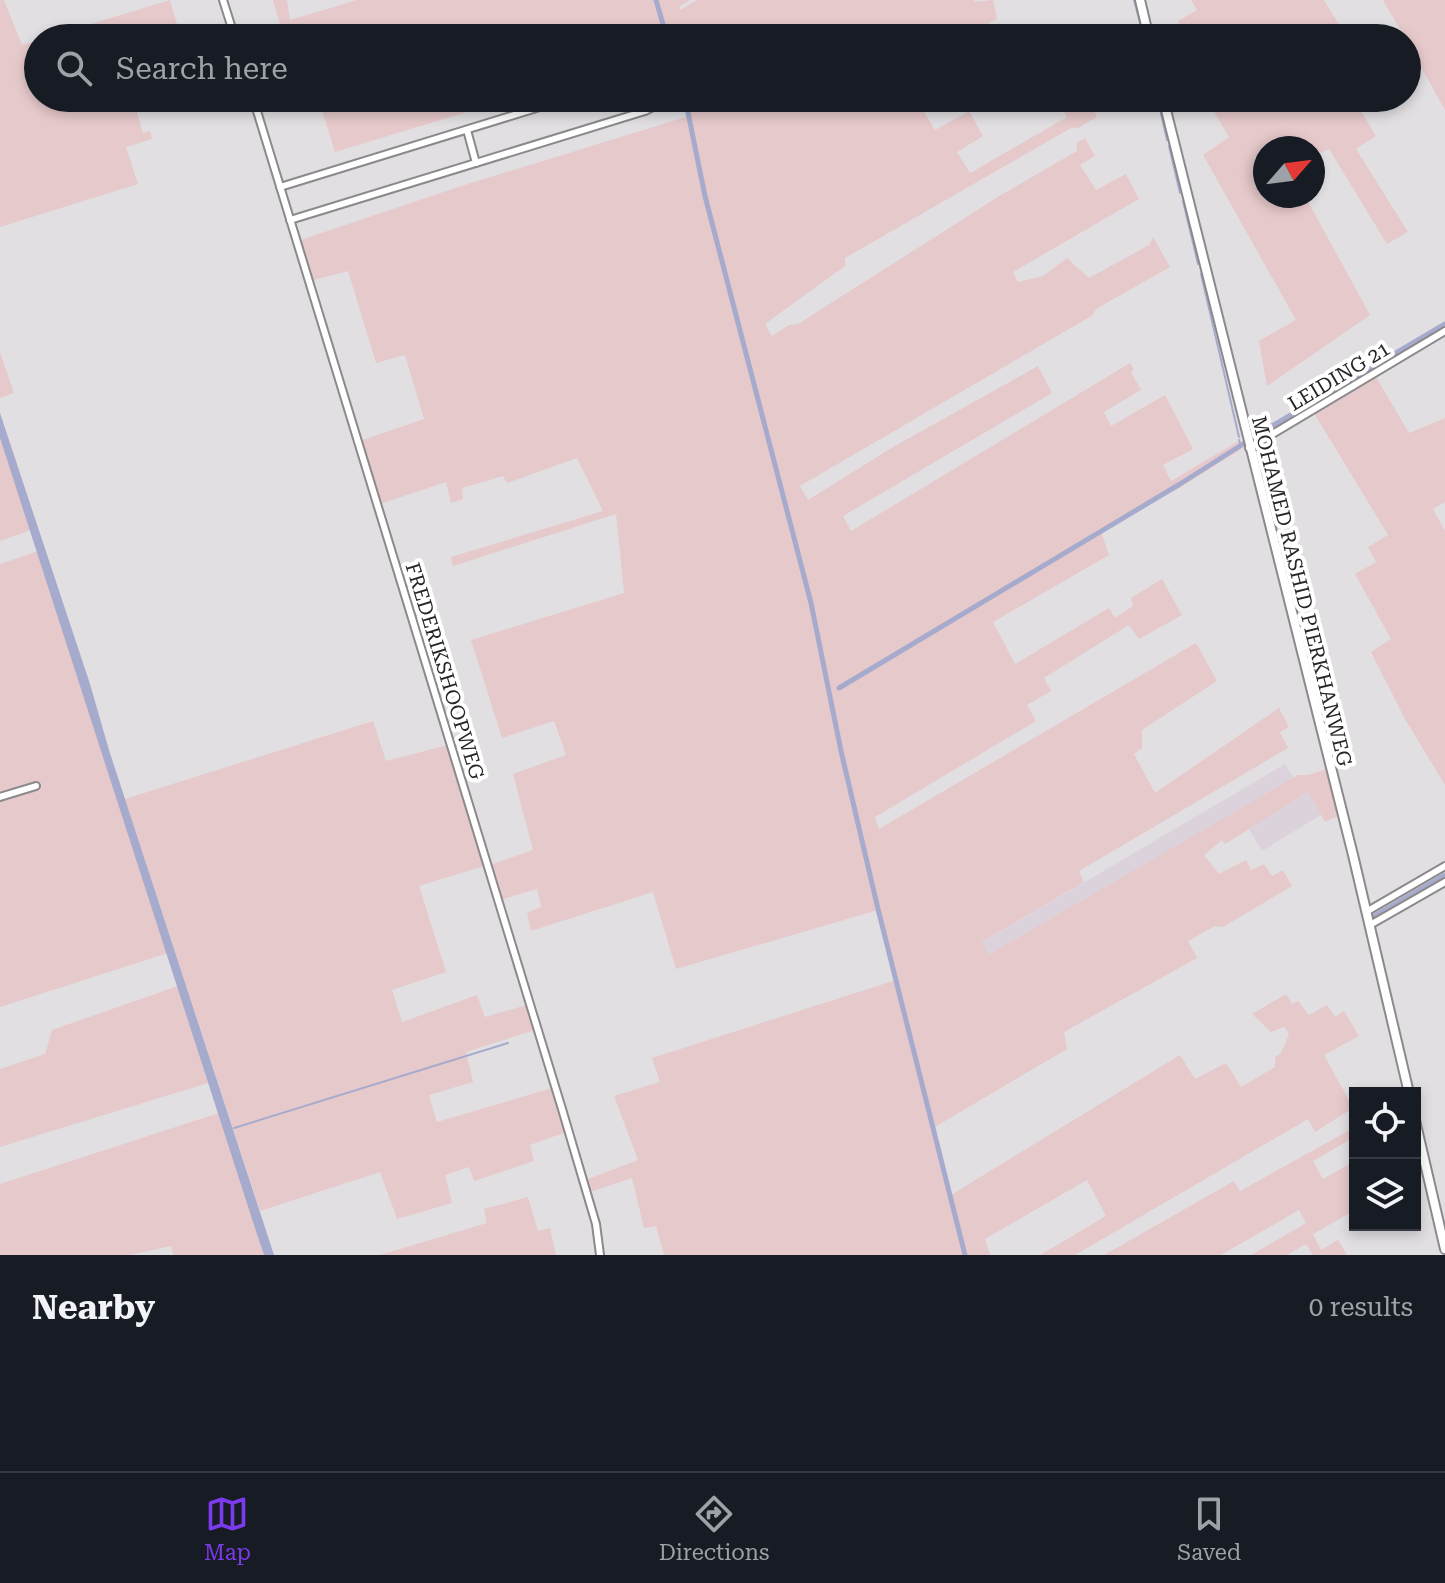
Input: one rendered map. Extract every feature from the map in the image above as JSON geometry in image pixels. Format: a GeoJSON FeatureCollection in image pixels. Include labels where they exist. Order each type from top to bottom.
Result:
{"type":"FeatureCollection","features":[{"type":"Feature","properties":{"kind":"street"},"geometry":{"type":"LineString","coordinates":[[223,0],[231,24]]}},
{"type":"Feature","properties":{"kind":"street"},"geometry":{"type":"LineString","coordinates":[[1140,0],[1146,24]]}},
{"type":"Feature","properties":{"kind":"street","name":"FREDERIKSHOOPWEG"},"geometry":{"type":"LineString","coordinates":[[257,112],[571,1138],[596,1224],[600,1255]]}},
{"type":"Feature","properties":{"kind":"street"},"geometry":{"type":"LineString","coordinates":[[280,187],[524,112]]}},
{"type":"Feature","properties":{"kind":"street"},"geometry":{"type":"LineString","coordinates":[[290,220],[642,112]]}},
{"type":"Feature","properties":{"kind":"street","name":"MOHAMED RASHID PIERKHANWEG"},"geometry":{"type":"LineString","coordinates":[[1166,112],[1408,1087]]}},
{"type":"Feature","properties":{"kind":"street"},"geometry":{"type":"LineString","coordinates":[[467,130],[476,163]]}},
{"type":"Feature","properties":{"kind":"street","name":"LEIDING 21"},"geometry":{"type":"LineString","coordinates":[[1249,448],[1445,331]]}},
{"type":"Feature","properties":{"kind":"street"},"geometry":{"type":"LineString","coordinates":[[0,797],[36,786]]}},
{"type":"Feature","properties":{"kind":"street"},"geometry":{"type":"LineString","coordinates":[[1366,912],[1445,866]]}},
{"type":"Feature","properties":{"kind":"street"},"geometry":{"type":"LineString","coordinates":[[1370,925],[1445,882]]}},
{"type":"Feature","properties":{"kind":"street"},"geometry":{"type":"LineString","coordinates":[[1421,1146],[1445,1249]]}},
{"type":"Feature","properties":{"kind":"shaded area"},"geometry":{"type":"Polygon","coordinates":[[[0,0],[4,0],[24,44],[24,112],[137,112],[143,133],[150,131],[152,139],[126,147],[138,184],[0,227],[0,0]]]}},
{"type":"Feature","properties":{"kind":"shaded area"},"geometry":{"type":"Polygon","coordinates":[[[170,0],[177,24],[91,24],[170,0]]]}},
{"type":"Feature","properties":{"kind":"shaded area"},"geometry":{"type":"Polygon","coordinates":[[[273,0],[287,0],[290,20],[357,0],[690,0],[679,7],[680,10],[697,0],[993,0],[997,19],[987,24],[280,24],[273,0]]]}},
{"type":"Feature","properties":{"kind":"shaded area"},"geometry":{"type":"Polygon","coordinates":[[[1191,0],[1324,0],[1339,24],[1179,24],[1178,21],[1197,10],[1191,0]]]}},
{"type":"Feature","properties":{"kind":"shaded area"},"geometry":{"type":"Polygon","coordinates":[[[1383,0],[1445,0],[1445,110],[1421,67],[1421,24],[1397,24],[1383,0]]]}},
{"type":"Feature","properties":{"kind":"shaded area"},"geometry":{"type":"Polygon","coordinates":[[[322,112],[467,112],[335,152],[322,112]]]}},
{"type":"Feature","properties":{"kind":"shaded area"},"geometry":{"type":"Polygon","coordinates":[[[688,112],[924,112],[935,130],[970,112],[983,136],[957,152],[970,173],[1067,117],[1064,112],[1094,112],[1097,117],[1078,128],[1071,128],[845,258],[845,266],[765,324],[772,336],[789,325],[798,324],[1001,195],[1077,151],[1077,143],[1085,138],[1095,156],[1080,165],[1096,190],[1126,174],[1139,199],[1013,272],[1018,282],[1043,276],[1067,258],[1089,278],[1149,245],[1153,237],[1170,267],[800,486],[808,500],[893,447],[1038,366],[1052,393],[843,516],[851,531],[1130,363],[1134,370],[1131,372],[1141,390],[1104,412],[1111,426],[1165,395],[1193,449],[1163,465],[1171,481],[1237,442],[1245,441],[1246,445],[1176,490],[1174,488],[1101,532],[1109,555],[993,622],[1015,664],[1109,608],[1115,618],[1133,606],[1131,598],[1162,579],[1182,615],[1139,639],[1129,625],[1044,678],[1051,691],[1027,705],[1036,721],[875,817],[879,829],[1196,643],[1217,681],[1142,730],[1142,748],[1134,754],[1155,793],[1279,708],[1289,727],[1280,732],[1288,748],[1079,871],[1084,882],[982,942],[988,955],[1298,775],[1326,769],[1340,815],[1325,822],[1308,792],[1225,844],[1222,840],[1204,855],[1219,874],[1246,860],[1251,870],[1264,864],[1272,876],[1283,870],[1292,886],[1223,927],[1215,926],[1188,941],[1197,958],[1064,1032],[1067,1049],[933,1128],[951,1195],[1180,1055],[1195,1079],[1226,1063],[1241,1087],[1275,1067],[1275,1057],[1281,1053],[1289,1034],[1284,1027],[1271,1032],[1252,1014],[1286,994],[1292,1004],[1298,1001],[1309,1015],[1327,1005],[1335,1017],[1344,1011],[1359,1036],[1324,1055],[1349,1101],[1349,1111],[1315,1132],[1308,1119],[1075,1255],[1040,1255],[1106,1216],[1087,1180],[985,1239],[990,1255],[664,1255],[656,1226],[644,1228],[632,1178],[587,1193],[583,1181],[638,1160],[614,1096],[660,1082],[652,1058],[896,980],[878,910],[676,969],[653,892],[531,931],[527,913],[541,907],[537,889],[500,900],[490,865],[533,850],[513,774],[566,755],[554,721],[502,738],[471,640],[624,593],[616,514],[453,566],[451,557],[603,511],[577,458],[507,483],[503,476],[462,488],[463,499],[451,503],[446,482],[380,504],[360,441],[424,419],[405,355],[376,363],[348,271],[310,281],[298,241],[455,188],[689,116],[688,112]]]}},
{"type":"Feature","properties":{"kind":"shaded area"},"geometry":{"type":"Polygon","coordinates":[[[1214,112],[1361,112],[1376,136],[1356,149],[1408,232],[1387,244],[1329,149],[1325,151],[1325,136],[1253,136],[1253,208],[1312,208],[1370,315],[1267,386],[1259,341],[1296,320],[1203,155],[1229,137],[1214,112]]]}},
{"type":"Feature","properties":{"kind":"shaded area"},"geometry":{"type":"Polygon","coordinates":[[[0,352],[14,393],[0,398],[0,352]]]}},
{"type":"Feature","properties":{"kind":"shaded area"},"geometry":{"type":"Polygon","coordinates":[[[1376,377],[1409,433],[1445,418],[1445,502],[1433,509],[1445,531],[1445,785],[1405,719],[1371,652],[1391,639],[1355,574],[1376,562],[1368,547],[1388,535],[1314,413],[1376,377]]]}},
{"type":"Feature","properties":{"kind":"shaded area"},"geometry":{"type":"Polygon","coordinates":[[[0,438],[31,530],[0,541],[0,438]]]}},
{"type":"Feature","properties":{"kind":"shaded area"},"geometry":{"type":"Polygon","coordinates":[[[38,551],[168,953],[0,1007],[0,564],[38,551]]]}},
{"type":"Feature","properties":{"kind":"shaded area"},"geometry":{"type":"Polygon","coordinates":[[[373,721],[386,761],[448,745],[484,866],[419,886],[446,972],[392,990],[402,1022],[477,995],[485,1017],[527,1005],[535,1030],[466,1052],[473,1082],[429,1095],[437,1122],[552,1088],[566,1132],[530,1145],[534,1161],[474,1181],[469,1167],[445,1175],[452,1203],[397,1219],[380,1172],[260,1211],[125,799],[373,721]]]}},
{"type":"Feature","properties":{"kind":"shaded area"},"geometry":{"type":"Polygon","coordinates":[[[1285,764],[1293,778],[988,955],[981,943],[1285,764]]]}},
{"type":"Feature","properties":{"kind":"shaded area"},"geometry":{"type":"Polygon","coordinates":[[[1308,792],[1321,815],[1262,851],[1249,829],[1308,792]]]}},
{"type":"Feature","properties":{"kind":"shaded area"},"geometry":{"type":"Polygon","coordinates":[[[178,986],[208,1083],[0,1147],[0,1069],[45,1054],[52,1030],[178,986]]]}},
{"type":"Feature","properties":{"kind":"shaded area"},"geometry":{"type":"Polygon","coordinates":[[[219,1113],[264,1255],[173,1255],[171,1246],[130,1255],[0,1255],[0,1184],[219,1113]]]}},
{"type":"Feature","properties":{"kind":"shaded area"},"geometry":{"type":"Polygon","coordinates":[[[1349,1130],[1349,1140],[1313,1161],[1323,1179],[1349,1164],[1349,1213],[1313,1234],[1321,1250],[1338,1240],[1347,1255],[1313,1255],[1306,1244],[1287,1255],[1251,1255],[1306,1223],[1299,1210],[1221,1255],[1104,1255],[1234,1181],[1240,1191],[1349,1130]]]}},
{"type":"Feature","properties":{"kind":"shaded area"},"geometry":{"type":"Polygon","coordinates":[[[528,1197],[538,1231],[550,1228],[556,1255],[380,1255],[487,1223],[484,1209],[528,1197]]]}},
{"type":"Feature","properties":{"kind":"water"},"geometry":{"type":"Polygon","coordinates":[[[0,413],[274,1255],[264,1255],[254,1225],[0,438],[0,413]]]}},
{"type":"Feature","properties":{"kind":"waterway"},"geometry":{"type":"LineString","coordinates":[[656,0],[663,24]]}},
{"type":"Feature","properties":{"kind":"waterway"},"geometry":{"type":"LineString","coordinates":[[1134,0],[1140,24]]}},
{"type":"Feature","properties":{"kind":"waterway"},"geometry":{"type":"LineString","coordinates":[[688,112],[705,196],[811,603],[878,909],[965,1255]]}},
{"type":"Feature","properties":{"kind":"waterway"},"geometry":{"type":"LineString","coordinates":[[1161,112],[1167,140]]}},
{"type":"Feature","properties":{"kind":"waterway"},"geometry":{"type":"LineString","coordinates":[[1169,146],[1180,193]]}},
{"type":"Feature","properties":{"kind":"waterway"},"geometry":{"type":"LineString","coordinates":[[1183,201],[1198,264]]}},
{"type":"Feature","properties":{"kind":"waterway"},"geometry":{"type":"LineString","coordinates":[[1201,274],[1239,437]]}},
{"type":"Feature","properties":{"kind":"waterway"},"geometry":{"type":"LineString","coordinates":[[1255,436],[1445,324]]}},
{"type":"Feature","properties":{"kind":"waterway"},"geometry":{"type":"LineString","coordinates":[[1239,440],[1241,446]]}},
{"type":"Feature","properties":{"kind":"waterway"},"geometry":{"type":"LineString","coordinates":[[839,688],[1243,444]]}},
{"type":"Feature","properties":{"kind":"waterway"},"geometry":{"type":"LineString","coordinates":[[1373,917],[1445,875]]}},
{"type":"Feature","properties":{"kind":"waterway"},"geometry":{"type":"LineString","coordinates":[[234,1128],[508,1043]]}}]}
